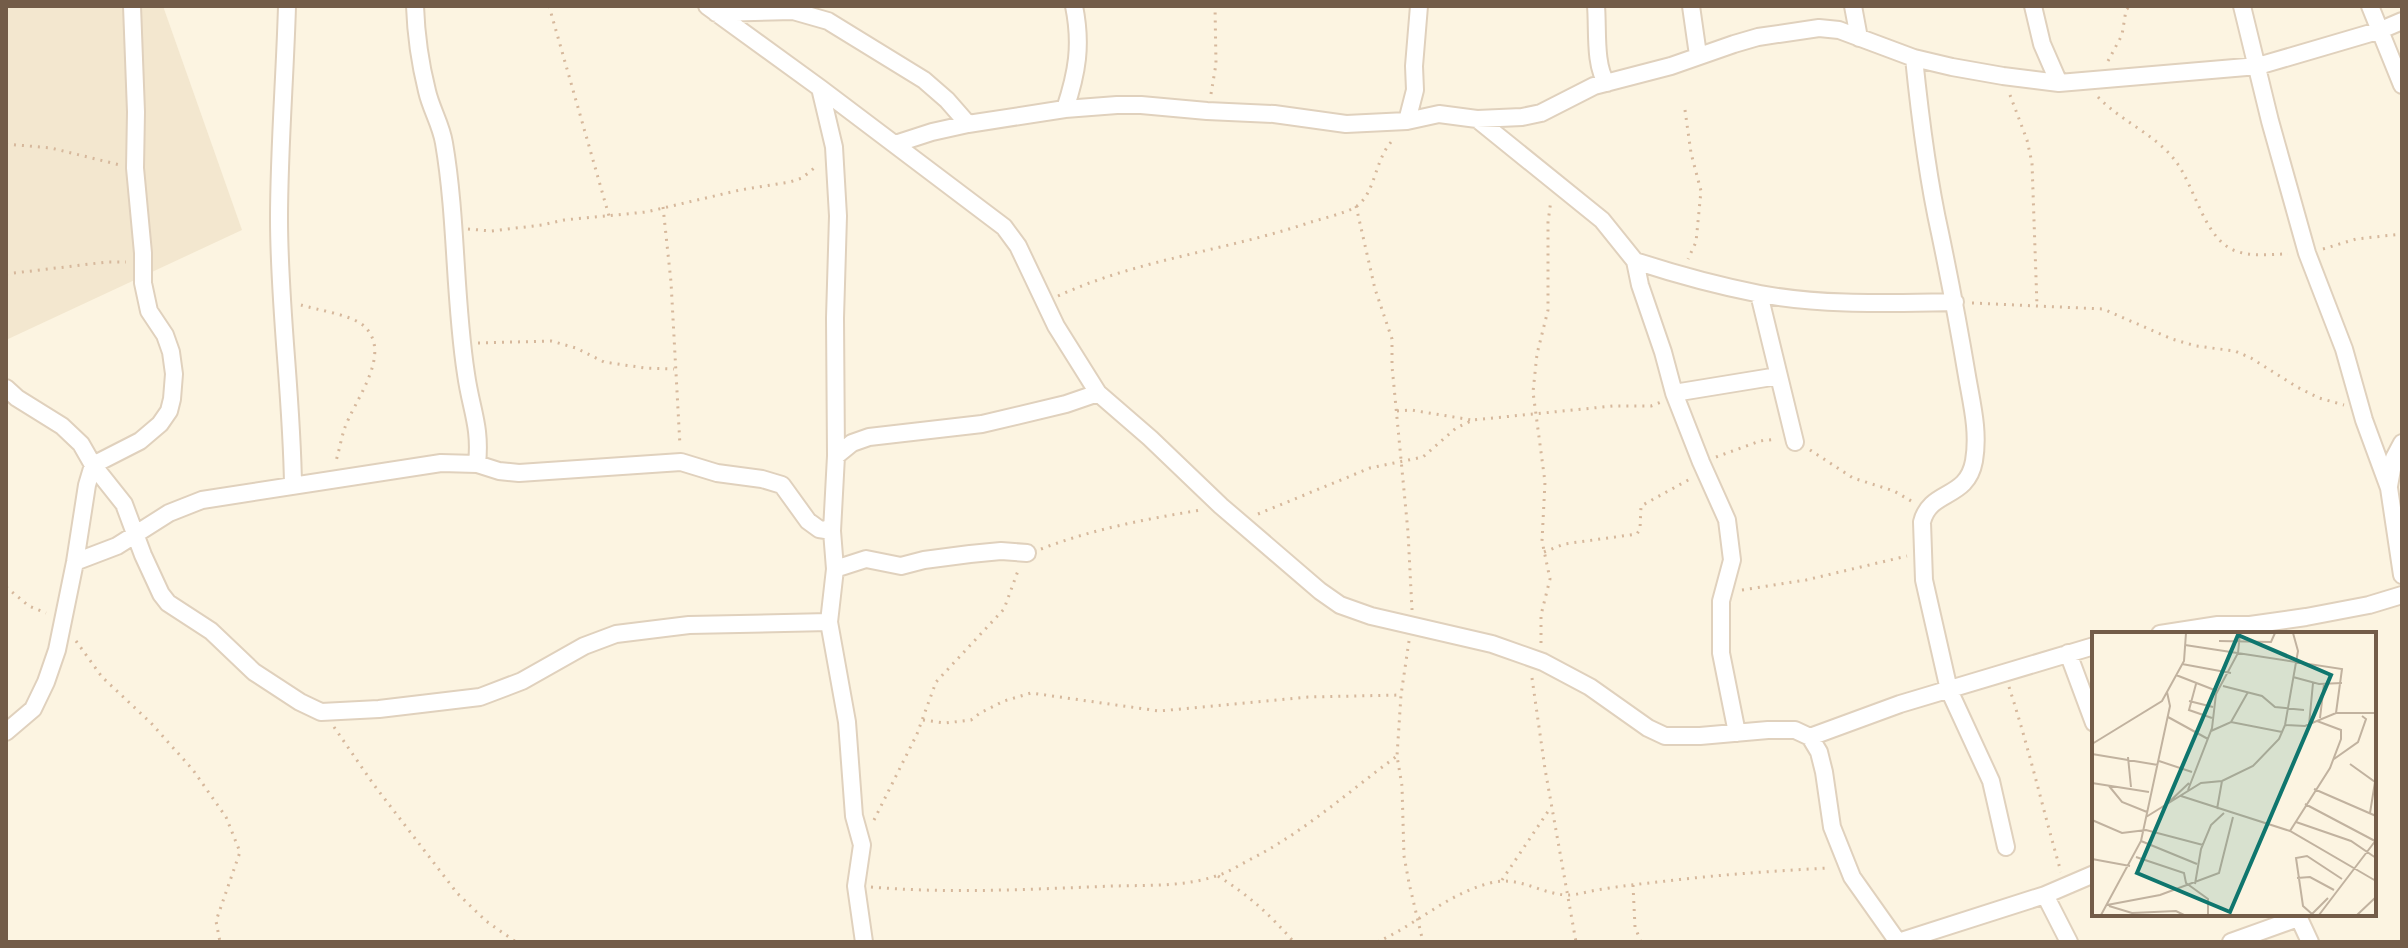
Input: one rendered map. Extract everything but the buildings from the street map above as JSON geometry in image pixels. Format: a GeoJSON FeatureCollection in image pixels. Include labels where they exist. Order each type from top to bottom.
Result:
{"type":"FeatureCollection","features":[{"type":"Feature","properties":{"kind":"street"},"geometry":{"type":"LineString","coordinates":[[6,732],[33,709],[57,650],[93,465],[140,441],[160,424],[169,411],[172,399],[174,374],[171,352],[145,297],[135,168],[132,6]]}},
{"type":"Feature","properties":{"kind":"street"},"geometry":{"type":"LineString","coordinates":[[287,6],[279,219],[293,486]]}},
{"type":"Feature","properties":{"kind":"street"},"geometry":{"type":"LineString","coordinates":[[415,6],[421,65],[441,131],[453,217],[466,375],[479,436],[477,464]]}},
{"type":"Feature","properties":{"kind":"street"},"geometry":{"type":"LineString","coordinates":[[1065,109],[1075,79],[1079,52],[1074,6]]}},
{"type":"Feature","properties":{"kind":"street"},"geometry":{"type":"LineString","coordinates":[[1407,121],[1415,90],[1419,6]]}},
{"type":"Feature","properties":{"kind":"street"},"geometry":{"type":"LineString","coordinates":[[1596,6],[1599,61],[1602,77],[1607,83]]}},
{"type":"Feature","properties":{"kind":"street"},"geometry":{"type":"LineString","coordinates":[[1691,6],[1698,55]]}},
{"type":"Feature","properties":{"kind":"street"},"geometry":{"type":"LineString","coordinates":[[1853,6],[1859,38]]}},
{"type":"Feature","properties":{"kind":"street"},"geometry":{"type":"LineString","coordinates":[[2033,6],[2042,44],[2059,83]]}},
{"type":"Feature","properties":{"kind":"street"},"geometry":{"type":"LineString","coordinates":[[2242,6],[2307,253],[2344,349],[2362,413],[2389,488],[2402,575]]}},
{"type":"Feature","properties":{"kind":"street"},"geometry":{"type":"LineString","coordinates":[[2370,6],[2402,85]]}},
{"type":"Feature","properties":{"kind":"street"},"geometry":{"type":"LineString","coordinates":[[711,9],[793,11],[828,21],[924,80],[968,124]]}},
{"type":"Feature","properties":{"kind":"street"},"geometry":{"type":"LineString","coordinates":[[711,9],[1004,227],[1018,246],[1056,326],[1098,393],[1239,522],[1340,605],[1371,616],[1492,644],[1536,659],[1590,687],[1648,728],[1665,736],[1795,730],[1810,737],[1819,752],[1832,827],[1847,867],[1898,942],[2045,895],[2092,875]]}},
{"type":"Feature","properties":{"kind":"street"},"geometry":{"type":"LineString","coordinates":[[895,144],[968,124],[1065,109],[1141,105],[1274,114],[1346,124],[1407,121],[1439,114],[1477,119],[1522,117],[1541,113],[1594,86],[1671,66],[1758,37],[1819,28],[1839,30],[1914,58],[2003,76],[2059,83],[2258,66],[2402,21]]}},
{"type":"Feature","properties":{"kind":"street"},"geometry":{"type":"LineString","coordinates":[[1914,58],[1929,179],[1955,302],[1977,433],[1974,462],[1966,480],[1926,509],[1922,522],[1924,580],[1949,690],[1991,781],[2006,847]]}},
{"type":"Feature","properties":{"kind":"street"},"geometry":{"type":"LineString","coordinates":[[820,88],[834,147],[838,216],[836,456],[832,531],[835,569],[829,622],[847,722],[854,816],[862,845],[856,886],[864,942]]}},
{"type":"Feature","properties":{"kind":"street"},"geometry":{"type":"LineString","coordinates":[[1477,119],[1602,220],[1635,261],[1674,393],[1727,520],[1732,543],[1732,560],[1721,601],[1721,653],[1737,733]]}},
{"type":"Feature","properties":{"kind":"street"},"geometry":{"type":"LineString","coordinates":[[1635,261],[1759,294],[1865,304],[1955,302]]}},
{"type":"Feature","properties":{"kind":"street"},"geometry":{"type":"LineString","coordinates":[[1759,294],[1795,442]]}},
{"type":"Feature","properties":{"kind":"street"},"geometry":{"type":"LineString","coordinates":[[1674,393],[1778,376]]}},
{"type":"Feature","properties":{"kind":"street"},"geometry":{"type":"LineString","coordinates":[[6,388],[62,426],[81,444],[93,465],[124,504],[143,555],[168,603],[211,631],[254,672],[321,712],[379,709],[480,697],[522,681],[584,646],[616,634],[689,625],[829,622]]}},
{"type":"Feature","properties":{"kind":"street"},"geometry":{"type":"LineString","coordinates":[[836,456],[852,443],[869,437],[982,424],[1098,393]]}},
{"type":"Feature","properties":{"kind":"street"},"geometry":{"type":"LineString","coordinates":[[2389,488],[2394,458],[2402,443]]}},
{"type":"Feature","properties":{"kind":"street"},"geometry":{"type":"LineString","coordinates":[[75,562],[105,551],[169,513],[202,500],[441,463],[477,464],[519,473],[681,462],[717,473],[782,485],[808,521],[819,529],[832,531]]}},
{"type":"Feature","properties":{"kind":"street"},"geometry":{"type":"LineString","coordinates":[[835,569],[866,559],[901,566],[970,554],[1001,551],[1027,553]]}},
{"type":"Feature","properties":{"kind":"street"},"geometry":{"type":"LineString","coordinates":[[2173,632],[2218,625],[2251,629],[2402,595]]}},
{"type":"Feature","properties":{"kind":"street"},"geometry":{"type":"LineString","coordinates":[[1810,737],[1900,704],[2092,647]]}},
{"type":"Feature","properties":{"kind":"street"},"geometry":{"type":"LineString","coordinates":[[2068,653],[2092,716]]}},
{"type":"Feature","properties":{"kind":"street"},"geometry":{"type":"LineString","coordinates":[[2045,895],[2069,942]]}},
{"type":"Feature","properties":{"kind":"street"},"geometry":{"type":"LineString","coordinates":[[2231,942],[2297,916],[2310,942]]}},
{"type":"Feature","properties":{"kind":"path"},"geometry":{"type":"LineString","coordinates":[[549,6],[609,216]]}},
{"type":"Feature","properties":{"kind":"path"},"geometry":{"type":"LineString","coordinates":[[1207,111],[1216,64],[1215,6]]}},
{"type":"Feature","properties":{"kind":"path"},"geometry":{"type":"LineString","coordinates":[[2130,6],[2126,10],[2122,35],[2090,79],[2107,107],[2159,144],[2174,159],[2209,225],[2227,248],[2257,255],[2307,253],[2356,239],[2402,234]]}},
{"type":"Feature","properties":{"kind":"path"},"geometry":{"type":"LineString","coordinates":[[2003,76],[2027,140],[2032,163],[2037,306]]}},
{"type":"Feature","properties":{"kind":"path"},"geometry":{"type":"LineString","coordinates":[[1675,274],[1693,253],[1700,223],[1700,183],[1691,153],[1685,110]]}},
{"type":"Feature","properties":{"kind":"path"},"geometry":{"type":"LineString","coordinates":[[1044,303],[1086,283],[1131,269],[1280,232],[1356,206],[1375,178],[1377,164],[1389,143],[1402,131],[1407,121]]}},
{"type":"Feature","properties":{"kind":"path"},"geometry":{"type":"LineString","coordinates":[[6,144],[51,148],[135,168]]}},
{"type":"Feature","properties":{"kind":"path"},"geometry":{"type":"LineString","coordinates":[[453,217],[467,229],[491,231],[646,212],[802,178],[834,147]]}},
{"type":"Feature","properties":{"kind":"path"},"geometry":{"type":"LineString","coordinates":[[1554,180],[1548,222],[1548,310],[1533,392],[1545,482],[1542,541],[1550,579],[1541,615],[1536,659],[1537,701],[1551,807],[1576,942]]}},
{"type":"Feature","properties":{"kind":"path"},"geometry":{"type":"LineString","coordinates":[[1356,206],[1375,289],[1392,339],[1413,625],[1401,695],[1397,756],[1402,786],[1404,856],[1423,942]]}},
{"type":"Feature","properties":{"kind":"path"},"geometry":{"type":"LineString","coordinates":[[663,207],[671,282],[681,462]]}},
{"type":"Feature","properties":{"kind":"path"},"geometry":{"type":"LineString","coordinates":[[6,274],[107,262],[143,262]]}},
{"type":"Feature","properties":{"kind":"path"},"geometry":{"type":"LineString","coordinates":[[282,299],[352,319],[365,326],[374,342],[374,364],[344,431],[331,479]]}},
{"type":"Feature","properties":{"kind":"path"},"geometry":{"type":"LineString","coordinates":[[1955,302],[2103,309],[2172,339],[2235,351],[2319,398],[2362,413]]}},
{"type":"Feature","properties":{"kind":"path"},"geometry":{"type":"LineString","coordinates":[[463,343],[551,341],[576,348],[604,362],[675,369]]}},
{"type":"Feature","properties":{"kind":"path"},"geometry":{"type":"LineString","coordinates":[[1397,411],[1411,410],[1473,420],[1613,406],[1651,406],[1674,393]]}},
{"type":"Feature","properties":{"kind":"path"},"geometry":{"type":"LineString","coordinates":[[1239,522],[1370,468],[1423,457],[1456,428],[1473,420]]}},
{"type":"Feature","properties":{"kind":"path"},"geometry":{"type":"LineString","coordinates":[[1544,552],[1564,544],[1637,534],[1641,506],[1670,491],[1703,466],[1760,441],[1783,439],[1795,442],[1853,478],[1894,491],[1926,509]]}},
{"type":"Feature","properties":{"kind":"path"},"geometry":{"type":"LineString","coordinates":[[862,845],[923,720],[936,682],[1004,609],[1027,553],[1072,537],[1141,520],[1221,506]]}},
{"type":"Feature","properties":{"kind":"path"},"geometry":{"type":"LineString","coordinates":[[1723,592],[1806,580],[1923,553]]}},
{"type":"Feature","properties":{"kind":"path"},"geometry":{"type":"LineString","coordinates":[[6,587],[29,606],[62,617],[91,664],[193,770],[226,817],[240,852],[216,921],[220,942]]}},
{"type":"Feature","properties":{"kind":"path"},"geometry":{"type":"LineString","coordinates":[[2004,672],[2024,732],[2065,887]]}},
{"type":"Feature","properties":{"kind":"path"},"geometry":{"type":"LineString","coordinates":[[923,720],[945,723],[971,720],[1004,701],[1031,693],[1159,711],[1308,697],[1401,695]]}},
{"type":"Feature","properties":{"kind":"path"},"geometry":{"type":"LineString","coordinates":[[321,712],[457,893],[486,921],[516,942]]}},
{"type":"Feature","properties":{"kind":"path"},"geometry":{"type":"LineString","coordinates":[[856,886],[913,891],[1041,890],[1147,887],[1218,876],[1288,839],[1397,756]]}},
{"type":"Feature","properties":{"kind":"path"},"geometry":{"type":"LineString","coordinates":[[1502,880],[1551,807]]}},
{"type":"Feature","properties":{"kind":"path"},"geometry":{"type":"LineString","coordinates":[[1377,942],[1402,931],[1450,898],[1502,880],[1569,895],[1719,875],[1847,867]]}},
{"type":"Feature","properties":{"kind":"path"},"geometry":{"type":"LineString","coordinates":[[1218,876],[1257,903],[1294,942]]}},
{"type":"Feature","properties":{"kind":"path"},"geometry":{"type":"LineString","coordinates":[[1633,885],[1635,927],[1641,942]]}},
{"type":"Feature","properties":{"kind":"shaded area"},"geometry":{"type":"Polygon","coordinates":[[[6,6],[163,6],[242,230],[6,340],[6,6]]]}}]}
